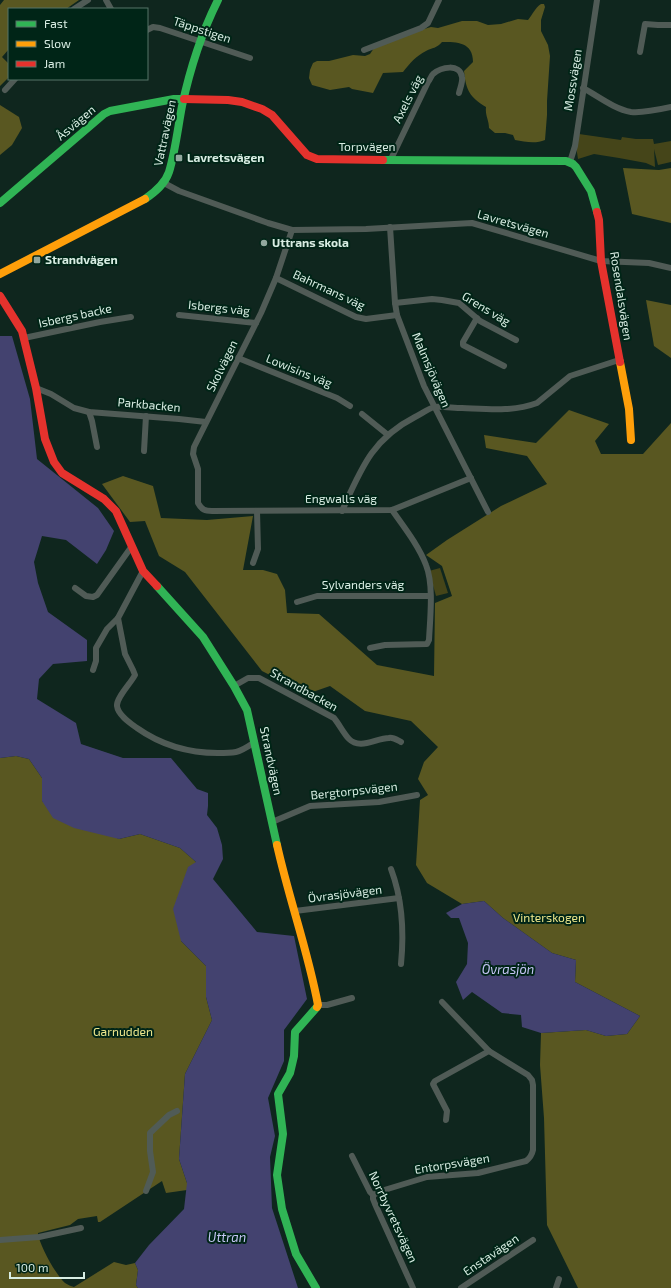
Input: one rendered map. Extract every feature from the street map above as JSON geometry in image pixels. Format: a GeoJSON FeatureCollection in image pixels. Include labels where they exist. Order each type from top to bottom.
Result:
{"type":"FeatureCollection","features":[{"type":"Feature","properties":{"kind":"street"},"geometry":{"type":"LineString","coordinates":[[76,8],[88,0]]}},
{"type":"Feature","properties":{"kind":"street","name":"Vattravägen"},"geometry":{"type":"LineString","coordinates":[[0,274],[146,198],[164,183],[170,172],[184,100],[199,40],[218,0]]}},
{"type":"Feature","properties":{"kind":"street"},"geometry":{"type":"LineString","coordinates":[[364,50],[421,28],[428,23],[439,0]]}},
{"type":"Feature","properties":{"kind":"street","name":"Mossvägen"},"geometry":{"type":"LineString","coordinates":[[570,162],[574,146],[597,0]]}},
{"type":"Feature","properties":{"kind":"street"},"geometry":{"type":"LineString","coordinates":[[640,52],[645,24],[671,25]]}},
{"type":"Feature","properties":{"kind":"street","name":"Täppstigen"},"geometry":{"type":"LineString","coordinates":[[148,30],[153,27],[160,28],[250,58]]}},
{"type":"Feature","properties":{"kind":"street","name":"Axels väg"},"geometry":{"type":"LineString","coordinates":[[391,159],[428,82],[433,75],[446,68],[456,69],[462,76],[459,93]]}},
{"type":"Feature","properties":{"kind":"street"},"geometry":{"type":"LineString","coordinates":[[5,90],[14,80]]}},
{"type":"Feature","properties":{"kind":"street"},"geometry":{"type":"LineString","coordinates":[[583,88],[614,105],[632,112],[671,107]]}},
{"type":"Feature","properties":{"kind":"street","name":"Åsvägen"},"geometry":{"type":"LineString","coordinates":[[0,203],[104,114],[110,111],[162,101],[174,99],[184,100]]}},
{"type":"Feature","properties":{"kind":"street","name":"Torpvägen"},"geometry":{"type":"LineString","coordinates":[[184,100],[228,100],[242,102],[262,109],[275,117],[306,153],[313,158],[570,162]]}},
{"type":"Feature","properties":{"kind":"street","name":"Rosendalsvägen"},"geometry":{"type":"LineString","coordinates":[[570,162],[576,167],[590,191],[595,202],[599,220],[601,261],[629,409],[631,440]]}},
{"type":"Feature","properties":{"kind":"street","name":"Lavretsvägen"},"geometry":{"type":"LineString","coordinates":[[164,183],[180,192],[292,230],[314,231],[472,223],[601,261],[649,263],[671,268]]}},
{"type":"Feature","properties":{"kind":"street","name":"Malmsjövägen"},"geometry":{"type":"LineString","coordinates":[[390,227],[397,315],[421,379],[488,512]]}},
{"type":"Feature","properties":{"kind":"street","name":"Skolvägen"},"geometry":{"type":"LineString","coordinates":[[205,510],[198,503],[198,469],[193,451],[256,323],[276,278],[292,230]]}},
{"type":"Feature","properties":{"kind":"street","name":"Bahrmans väg"},"geometry":{"type":"LineString","coordinates":[[276,278],[356,317],[366,319],[397,315]]}},
{"type":"Feature","properties":{"kind":"street","name":"Strandvägen"},"geometry":{"type":"LineString","coordinates":[[0,296],[22,331],[36,388],[45,439],[54,462],[62,473],[104,499],[116,511],[144,571],[203,637],[234,686],[247,710],[282,867],[306,950],[318,1005]]}},
{"type":"Feature","properties":{"kind":"street","name":"Grens väg"},"geometry":{"type":"LineString","coordinates":[[395,303],[432,299],[459,303],[477,318],[516,340]]}},
{"type":"Feature","properties":{"kind":"street","name":"Isbergs väg"},"geometry":{"type":"LineString","coordinates":[[179,315],[256,323]]}},
{"type":"Feature","properties":{"kind":"street","name":"Isbergs backe"},"geometry":{"type":"LineString","coordinates":[[24,338],[131,317]]}},
{"type":"Feature","properties":{"kind":"street"},"geometry":{"type":"LineString","coordinates":[[477,318],[463,342],[463,345],[504,366]]}},
{"type":"Feature","properties":{"kind":"street","name":"Lowisins väg"},"geometry":{"type":"LineString","coordinates":[[238,358],[337,398],[350,406]]}},
{"type":"Feature","properties":{"kind":"street"},"geometry":{"type":"LineString","coordinates":[[342,511],[360,471],[373,450],[401,424],[435,407],[498,410],[525,407],[537,403],[570,376],[619,360]]}},
{"type":"Feature","properties":{"kind":"street","name":"Parkbacken"},"geometry":{"type":"LineString","coordinates":[[36,388],[51,394],[74,408],[89,412],[206,422]]}},
{"type":"Feature","properties":{"kind":"street"},"geometry":{"type":"LineString","coordinates":[[89,412],[97,446]]}},
{"type":"Feature","properties":{"kind":"street"},"geometry":{"type":"LineString","coordinates":[[362,414],[388,435]]}},
{"type":"Feature","properties":{"kind":"street"},"geometry":{"type":"LineString","coordinates":[[144,451],[146,416]]}},
{"type":"Feature","properties":{"kind":"street","name":"Engwalls väg"},"geometry":{"type":"LineString","coordinates":[[205,510],[226,512],[392,510],[471,478]]}},
{"type":"Feature","properties":{"kind":"street"},"geometry":{"type":"LineString","coordinates":[[370,648],[385,645],[427,644],[430,640],[430,596],[427,566],[420,552],[392,510]]}},
{"type":"Feature","properties":{"kind":"street"},"geometry":{"type":"LineString","coordinates":[[253,563],[258,549],[257,511]]}},
{"type":"Feature","properties":{"kind":"street"},"geometry":{"type":"LineString","coordinates":[[75,588],[89,597],[97,595],[132,546]]}},
{"type":"Feature","properties":{"kind":"street"},"geometry":{"type":"LineString","coordinates":[[93,670],[96,661],[96,648],[107,629],[118,618],[144,571]]}},
{"type":"Feature","properties":{"kind":"street","name":"Sylvanders väg"},"geometry":{"type":"LineString","coordinates":[[297,602],[317,596],[430,596]]}},
{"type":"Feature","properties":{"kind":"street"},"geometry":{"type":"LineString","coordinates":[[118,618],[125,654],[135,675],[117,701],[117,708],[131,724],[162,743],[191,752],[237,752],[255,742]]}},
{"type":"Feature","properties":{"kind":"street","name":"Strandbacken"},"geometry":{"type":"LineString","coordinates":[[234,686],[248,678],[259,678],[334,718],[348,739],[353,742],[361,744],[389,738],[394,738],[401,742]]}},
{"type":"Feature","properties":{"kind":"street","name":"Bergtorpsvägen"},"geometry":{"type":"LineString","coordinates":[[272,822],[310,806],[379,802],[417,795]]}},
{"type":"Feature","properties":{"kind":"street"},"geometry":{"type":"LineString","coordinates":[[391,869],[399,898],[402,930],[401,964]]}},
{"type":"Feature","properties":{"kind":"street","name":"Övrasjövägen"},"geometry":{"type":"LineString","coordinates":[[295,911],[399,898]]}},
{"type":"Feature","properties":{"kind":"street"},"geometry":{"type":"LineString","coordinates":[[316,1288],[296,1254],[282,1209],[277,1175],[283,1134],[278,1094],[290,1073],[294,1056],[295,1032],[318,1005],[327,1005],[352,998]]}},
{"type":"Feature","properties":{"kind":"street"},"geometry":{"type":"LineString","coordinates":[[442,1002],[490,1051],[435,1081],[433,1084],[447,1111],[446,1120]]}},
{"type":"Feature","properties":{"kind":"street","name":"Entorpsvägen"},"geometry":{"type":"LineString","coordinates":[[373,1195],[380,1191],[427,1177],[478,1173],[526,1161],[530,1158],[533,1150],[534,1092],[532,1080],[528,1075],[490,1051]]}},
{"type":"Feature","properties":{"kind":"street"},"geometry":{"type":"LineString","coordinates":[[146,1191],[153,1172],[150,1151],[150,1133],[169,1115],[177,1111]]}},
{"type":"Feature","properties":{"kind":"street","name":"Norrbyvretsvägen"},"geometry":{"type":"LineString","coordinates":[[352,1156],[370,1192],[373,1195],[375,1204],[413,1288]]}},
{"type":"Feature","properties":{"kind":"street"},"geometry":{"type":"LineString","coordinates":[[0,1240],[39,1237],[81,1228]]}},
{"type":"Feature","properties":{"kind":"street","name":"Enstavägen"},"geometry":{"type":"LineString","coordinates":[[461,1288],[533,1240]]}},
{"type":"Feature","properties":{"kind":"street"},"geometry":{"type":"LineString","coordinates":[[556,1288],[559,1279]]}},
{"type":"Feature","properties":{"kind":"shaded area"},"geometry":{"type":"Polygon","coordinates":[[[579,134],[621,140],[622,137],[653,139],[654,144],[671,141],[671,162],[658,165],[654,149],[655,167],[646,163],[594,154],[578,159],[576,146],[579,134]]]}},
{"type":"Feature","properties":{"kind":"shaded area"},"geometry":{"type":"Polygon","coordinates":[[[440,568],[448,593],[436,596],[429,571],[440,568]]]}},
{"type":"Feature","properties":{"kind":"green space"},"geometry":{"type":"Polygon","coordinates":[[[4,0],[79,0],[67,8],[8,8],[8,50],[2,57],[8,63],[8,78],[0,86],[0,5],[4,0]]]}},
{"type":"Feature","properties":{"kind":"green space"},"geometry":{"type":"Polygon","coordinates":[[[541,4],[544,4],[545,7],[541,20],[541,31],[548,45],[550,56],[545,140],[542,141],[530,142],[515,140],[513,135],[495,133],[489,128],[486,107],[476,100],[470,93],[466,84],[464,71],[473,62],[470,50],[463,44],[442,42],[436,47],[419,55],[403,72],[383,73],[373,93],[352,89],[349,87],[330,90],[312,85],[309,78],[313,63],[317,61],[329,61],[353,55],[365,56],[370,54],[374,48],[431,27],[438,28],[462,21],[477,21],[488,25],[501,24],[518,19],[528,20],[541,4]]]}},
{"type":"Feature","properties":{"kind":"green space"},"geometry":{"type":"Polygon","coordinates":[[[0,105],[19,117],[22,128],[12,145],[0,155],[0,105]]]}},
{"type":"Feature","properties":{"kind":"green space"},"geometry":{"type":"Polygon","coordinates":[[[623,168],[659,170],[671,168],[671,223],[632,214],[623,168]]]}},
{"type":"Feature","properties":{"kind":"green space"},"geometry":{"type":"Polygon","coordinates":[[[646,300],[671,305],[671,358],[654,346],[646,300]]]}},
{"type":"Feature","properties":{"kind":"green space","name":"Vinterskogen"},"geometry":{"type":"Polygon","coordinates":[[[569,410],[609,424],[595,441],[601,454],[643,454],[671,423],[671,1288],[578,1288],[547,1225],[544,1118],[540,1065],[541,1033],[586,1030],[606,1036],[627,1034],[640,1016],[575,982],[576,960],[552,953],[503,918],[484,901],[462,904],[427,883],[416,865],[420,800],[428,795],[418,779],[424,762],[438,747],[411,721],[365,711],[330,686],[307,694],[262,671],[185,572],[159,556],[145,521],[130,522],[102,484],[123,476],[153,486],[161,518],[207,520],[253,516],[243,570],[263,570],[277,574],[285,590],[287,613],[319,614],[377,665],[434,676],[435,603],[452,596],[442,566],[426,555],[501,506],[547,484],[527,456],[486,448],[484,435],[536,443],[569,410]]]}},
{"type":"Feature","properties":{"kind":"green space","name":"Garnudden"},"geometry":{"type":"Polygon","coordinates":[[[16,756],[29,759],[42,778],[42,801],[119,839],[140,834],[180,848],[196,862],[181,941],[206,966],[206,997],[212,1020],[185,1074],[179,1159],[187,1183],[187,1190],[166,1193],[162,1181],[100,1222],[98,1222],[97,1216],[78,1219],[70,1225],[38,1233],[41,1245],[48,1260],[65,1283],[74,1287],[114,1262],[126,1265],[135,1263],[138,1270],[136,1285],[138,1288],[0,1288],[0,758],[16,756]]]}},
{"type":"Feature","properties":{"kind":"water","name":"Uttran"},"geometry":{"type":"Polygon","coordinates":[[[0,336],[12,336],[30,399],[37,459],[98,508],[114,531],[106,550],[97,564],[66,540],[42,536],[34,562],[38,583],[48,612],[87,640],[87,661],[53,664],[39,679],[37,699],[76,723],[81,744],[123,758],[171,758],[197,789],[208,793],[207,815],[217,828],[222,845],[223,859],[213,879],[257,932],[294,936],[307,999],[284,1030],[284,1061],[268,1098],[275,1136],[270,1157],[272,1208],[298,1288],[138,1288],[136,1285],[138,1270],[135,1263],[149,1245],[184,1209],[187,1183],[179,1159],[185,1074],[212,1020],[206,997],[206,966],[181,941],[173,909],[188,867],[196,862],[180,848],[140,834],[119,839],[74,828],[53,818],[42,801],[42,778],[29,759],[16,756],[0,758],[0,336]]]}},
{"type":"Feature","properties":{"kind":"water","name":"Övrasjön"},"geometry":{"type":"Polygon","coordinates":[[[484,901],[503,918],[552,953],[576,960],[575,982],[640,1016],[627,1034],[606,1036],[586,1030],[541,1033],[522,1027],[521,1015],[502,1013],[472,992],[463,1000],[456,982],[467,964],[468,943],[459,918],[451,918],[446,913],[462,904],[484,901]]]}},
{"type":"Feature","properties":{"kind":"traffic: fast"},"geometry":{"type":"LineString","coordinates":[[145,199],[156,191],[169,172],[192,65],[206,26],[218,0]]}},
{"type":"Feature","properties":{"kind":"traffic: fast"},"geometry":{"type":"LineString","coordinates":[[0,203],[104,114],[110,111],[174,99],[184,99]]}},
{"type":"Feature","properties":{"kind":"traffic: fast"},"geometry":{"type":"LineString","coordinates":[[383,160],[566,161],[576,167],[591,191],[597,212]]}},
{"type":"Feature","properties":{"kind":"traffic: fast"},"geometry":{"type":"LineString","coordinates":[[157,586],[203,637],[234,686],[247,710],[277,845]]}},
{"type":"Feature","properties":{"kind":"traffic: fast"},"geometry":{"type":"LineString","coordinates":[[316,1288],[296,1254],[282,1209],[277,1175],[283,1134],[278,1094],[290,1073],[294,1056],[295,1032],[317,1007]]}},
{"type":"Feature","properties":{"kind":"traffic: slow"},"geometry":{"type":"LineString","coordinates":[[0,274],[145,199]]}},
{"type":"Feature","properties":{"kind":"traffic: slow"},"geometry":{"type":"LineString","coordinates":[[620,362],[629,409],[631,440]]}},
{"type":"Feature","properties":{"kind":"traffic: slow"},"geometry":{"type":"LineString","coordinates":[[277,845],[314,985],[318,1005],[317,1007]]}},
{"type":"Feature","properties":{"kind":"traffic: jam"},"geometry":{"type":"LineString","coordinates":[[184,99],[228,100],[242,102],[262,109],[272,115],[307,155],[317,159],[383,160]]}},
{"type":"Feature","properties":{"kind":"traffic: jam"},"geometry":{"type":"LineString","coordinates":[[597,212],[599,220],[601,261],[620,362]]}},
{"type":"Feature","properties":{"kind":"traffic: jam"},"geometry":{"type":"LineString","coordinates":[[0,296],[22,331],[36,388],[45,439],[54,462],[62,473],[104,499],[116,511],[143,571],[157,586]]}},
{"type":"Feature","properties":{"kind":"place","name":"Lavretsvägen"},"geometry":{"type":"Point","coordinates":[179,158]}},
{"type":"Feature","properties":{"kind":"place","name":"Uttrans skola"},"geometry":{"type":"Point","coordinates":[264,243]}},
{"type":"Feature","properties":{"kind":"place","name":"Strandvägen"},"geometry":{"type":"Point","coordinates":[37,260]}}]}
